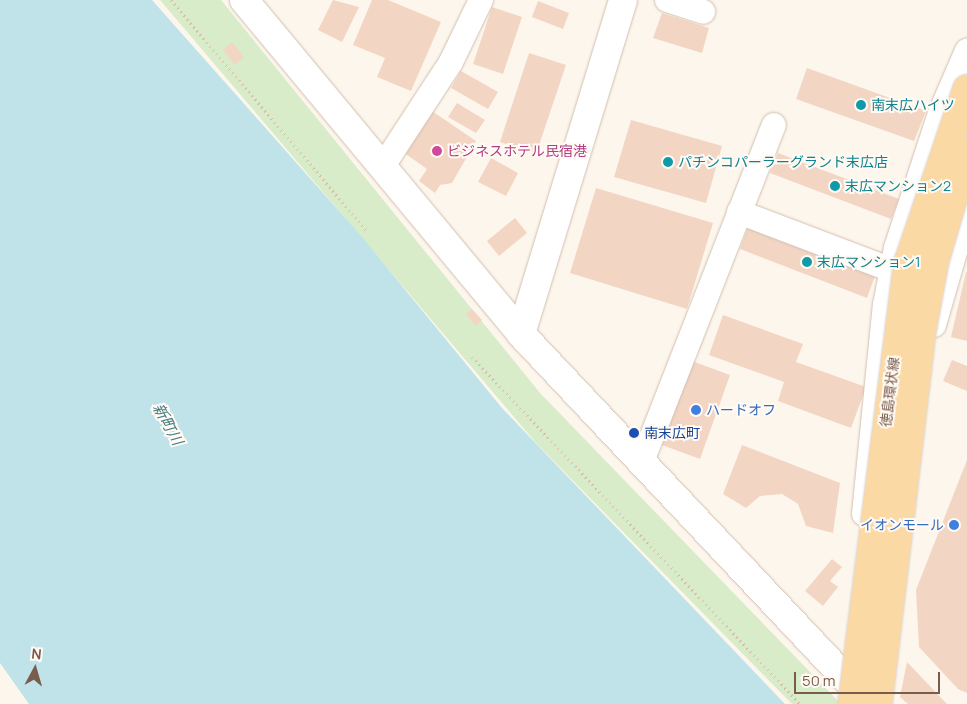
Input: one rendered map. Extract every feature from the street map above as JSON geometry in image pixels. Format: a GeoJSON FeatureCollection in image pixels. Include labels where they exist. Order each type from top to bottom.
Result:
{"type":"FeatureCollection","features":[{"type":"Feature","properties":{"kind":"main road","name":"徳島環状線"},"geometry":{"type":"LineString","coordinates":[[865,701],[908,263],[967,89]]}},
{"type":"Feature","properties":{"kind":"main road","name":"徳島環状線"},"geometry":{"type":"LineString","coordinates":[[865,701],[921,336],[935,260],[967,152]]}},
{"type":"Feature","properties":{"kind":"street"},"geometry":{"type":"LineString","coordinates":[[244,0],[384,166],[521,334],[865,701]]}},
{"type":"Feature","properties":{"kind":"street"},"geometry":{"type":"LineString","coordinates":[[384,166],[451,62],[481,0]]}},
{"type":"Feature","properties":{"kind":"street"},"geometry":{"type":"LineString","coordinates":[[521,334],[623,0]]}},
{"type":"Feature","properties":{"kind":"street"},"geometry":{"type":"LineString","coordinates":[[667,0],[703,12]]}},
{"type":"Feature","properties":{"kind":"street"},"geometry":{"type":"LineString","coordinates":[[865,701],[862,660],[863,529],[870,428],[885,305],[892,270],[916,180],[967,51]]}},
{"type":"Feature","properties":{"kind":"street"},"geometry":{"type":"LineString","coordinates":[[641,464],[774,125]]}},
{"type":"Feature","properties":{"kind":"street"},"geometry":{"type":"LineString","coordinates":[[916,180],[967,202]]}},
{"type":"Feature","properties":{"kind":"street"},"geometry":{"type":"LineString","coordinates":[[862,660],[901,532],[934,322],[967,211]]}},
{"type":"Feature","properties":{"kind":"street"},"geometry":{"type":"LineString","coordinates":[[739,212],[892,270]]}},
{"type":"Feature","properties":{"kind":"street"},"geometry":{"type":"LineString","coordinates":[[885,305],[934,322]]}},
{"type":"Feature","properties":{"kind":"street"},"geometry":{"type":"LineString","coordinates":[[870,428],[916,431]]}},
{"type":"Feature","properties":{"kind":"path"},"geometry":{"type":"LineString","coordinates":[[171,0],[366,230]]}},
{"type":"Feature","properties":{"kind":"path"},"geometry":{"type":"LineString","coordinates":[[472,357],[800,704]]}},
{"type":"Feature","properties":{"kind":"green space"},"geometry":{"type":"Polygon","coordinates":[[[160,0],[221,0],[540,393],[841,704],[792,704],[536,443],[160,0]]]}},
{"type":"Feature","properties":{"kind":"water","name":"新町川"},"geometry":{"type":"Polygon","coordinates":[[[0,0],[152,0],[362,237],[502,408],[785,704],[29,704],[0,663],[0,0]]]}},
{"type":"Feature","properties":{"kind":"building"},"geometry":{"type":"Polygon","coordinates":[[[333,0],[359,7],[342,42],[318,30],[333,0]]]}},
{"type":"Feature","properties":{"kind":"building"},"geometry":{"type":"Polygon","coordinates":[[[372,0],[388,0],[441,22],[411,91],[377,77],[385,58],[353,45],[372,0]]]}},
{"type":"Feature","properties":{"kind":"building"},"geometry":{"type":"Polygon","coordinates":[[[538,1],[569,13],[563,29],[532,17],[538,1]]]}},
{"type":"Feature","properties":{"kind":"building"},"geometry":{"type":"Polygon","coordinates":[[[492,7],[522,17],[503,74],[473,64],[492,7]]]}},
{"type":"Feature","properties":{"kind":"building"},"geometry":{"type":"Polygon","coordinates":[[[662,13],[709,28],[702,53],[653,38],[662,13]]]}},
{"type":"Feature","properties":{"kind":"building"},"geometry":{"type":"Polygon","coordinates":[[[232,42],[244,57],[235,65],[223,50],[232,42]]]}},
{"type":"Feature","properties":{"kind":"building"},"geometry":{"type":"Polygon","coordinates":[[[529,53],[566,65],[536,154],[500,142],[529,53]]]}},
{"type":"Feature","properties":{"kind":"building","name":"南末広ハイツ"},"geometry":{"type":"Polygon","coordinates":[[[807,68],[926,111],[914,141],[796,99],[807,68]]]}},
{"type":"Feature","properties":{"kind":"building"},"geometry":{"type":"Polygon","coordinates":[[[461,71],[498,92],[488,109],[451,88],[461,71]]]}},
{"type":"Feature","properties":{"kind":"building"},"geometry":{"type":"Polygon","coordinates":[[[457,103],[485,120],[476,133],[448,117],[457,103]]]}},
{"type":"Feature","properties":{"kind":"building","name":"ビジネスホテル民宿港"},"geometry":{"type":"Polygon","coordinates":[[[432,111],[476,141],[452,183],[440,185],[435,193],[419,181],[427,169],[403,152],[432,111]]]}},
{"type":"Feature","properties":{"kind":"building","name":"パチンコパーラーグランド末広店"},"geometry":{"type":"Polygon","coordinates":[[[631,120],[722,146],[706,203],[614,177],[631,120]]]}},
{"type":"Feature","properties":{"kind":"building","name":"末広マンション2"},"geometry":{"type":"Polygon","coordinates":[[[778,153],[899,199],[891,219],[770,173],[778,153]]]}},
{"type":"Feature","properties":{"kind":"building"},"geometry":{"type":"Polygon","coordinates":[[[491,158],[518,173],[506,196],[478,182],[491,158]]]}},
{"type":"Feature","properties":{"kind":"building"},"geometry":{"type":"Polygon","coordinates":[[[596,188],[713,223],[687,309],[570,273],[596,188]]]}},
{"type":"Feature","properties":{"kind":"building"},"geometry":{"type":"Polygon","coordinates":[[[515,218],[527,233],[499,256],[487,241],[515,218]]]}},
{"type":"Feature","properties":{"kind":"building","name":"末広マンション1"},"geometry":{"type":"Polygon","coordinates":[[[748,227],[875,276],[867,298],[740,249],[748,227]]]}},
{"type":"Feature","properties":{"kind":"building"},"geometry":{"type":"Polygon","coordinates":[[[967,272],[967,341],[951,337],[967,272]]]}},
{"type":"Feature","properties":{"kind":"building"},"geometry":{"type":"Polygon","coordinates":[[[472,309],[482,320],[476,326],[466,314],[472,309]]]}},
{"type":"Feature","properties":{"kind":"building"},"geometry":{"type":"Polygon","coordinates":[[[723,315],[803,344],[796,362],[866,387],[851,428],[778,401],[784,382],[709,355],[723,315]]]}},
{"type":"Feature","properties":{"kind":"building"},"geometry":{"type":"Polygon","coordinates":[[[952,360],[967,366],[967,391],[943,381],[952,360]]]}},
{"type":"Feature","properties":{"kind":"building","name":"ハードオフ"},"geometry":{"type":"Polygon","coordinates":[[[692,361],[730,375],[700,459],[662,445],[692,361]]]}},
{"type":"Feature","properties":{"kind":"building"},"geometry":{"type":"Polygon","coordinates":[[[742,445],[840,483],[833,533],[806,526],[798,504],[782,494],[760,496],[746,508],[723,494],[742,445]]]}},
{"type":"Feature","properties":{"kind":"building","name":"イオンモール"},"geometry":{"type":"Polygon","coordinates":[[[967,460],[967,693],[958,689],[919,647],[916,590],[967,460]]]}},
{"type":"Feature","properties":{"kind":"building"},"geometry":{"type":"Polygon","coordinates":[[[832,559],[842,567],[830,581],[838,587],[823,606],[805,591],[832,559]]]}},
{"type":"Feature","properties":{"kind":"building"},"geometry":{"type":"Polygon","coordinates":[[[907,662],[947,704],[908,704],[900,697],[907,662]]]}},
{"type":"Feature","properties":{"kind":"place","name":"南末広ハイツ"},"geometry":{"type":"Point","coordinates":[861,105]}},
{"type":"Feature","properties":{"kind":"place","name":"ビジネスホテル民宿港"},"geometry":{"type":"Point","coordinates":[437,151]}},
{"type":"Feature","properties":{"kind":"place","name":"パチンコパーラーグランド末広店"},"geometry":{"type":"Point","coordinates":[668,162]}},
{"type":"Feature","properties":{"kind":"place","name":"末広マンション2"},"geometry":{"type":"Point","coordinates":[835,186]}},
{"type":"Feature","properties":{"kind":"place","name":"末広マンション1"},"geometry":{"type":"Point","coordinates":[807,262]}},
{"type":"Feature","properties":{"kind":"place","name":"ハードオフ"},"geometry":{"type":"Point","coordinates":[696,410]}},
{"type":"Feature","properties":{"kind":"place","name":"南末広町"},"geometry":{"type":"Point","coordinates":[634,433]}},
{"type":"Feature","properties":{"kind":"place","name":"イオンモール"},"geometry":{"type":"Point","coordinates":[954,525]}}]}
